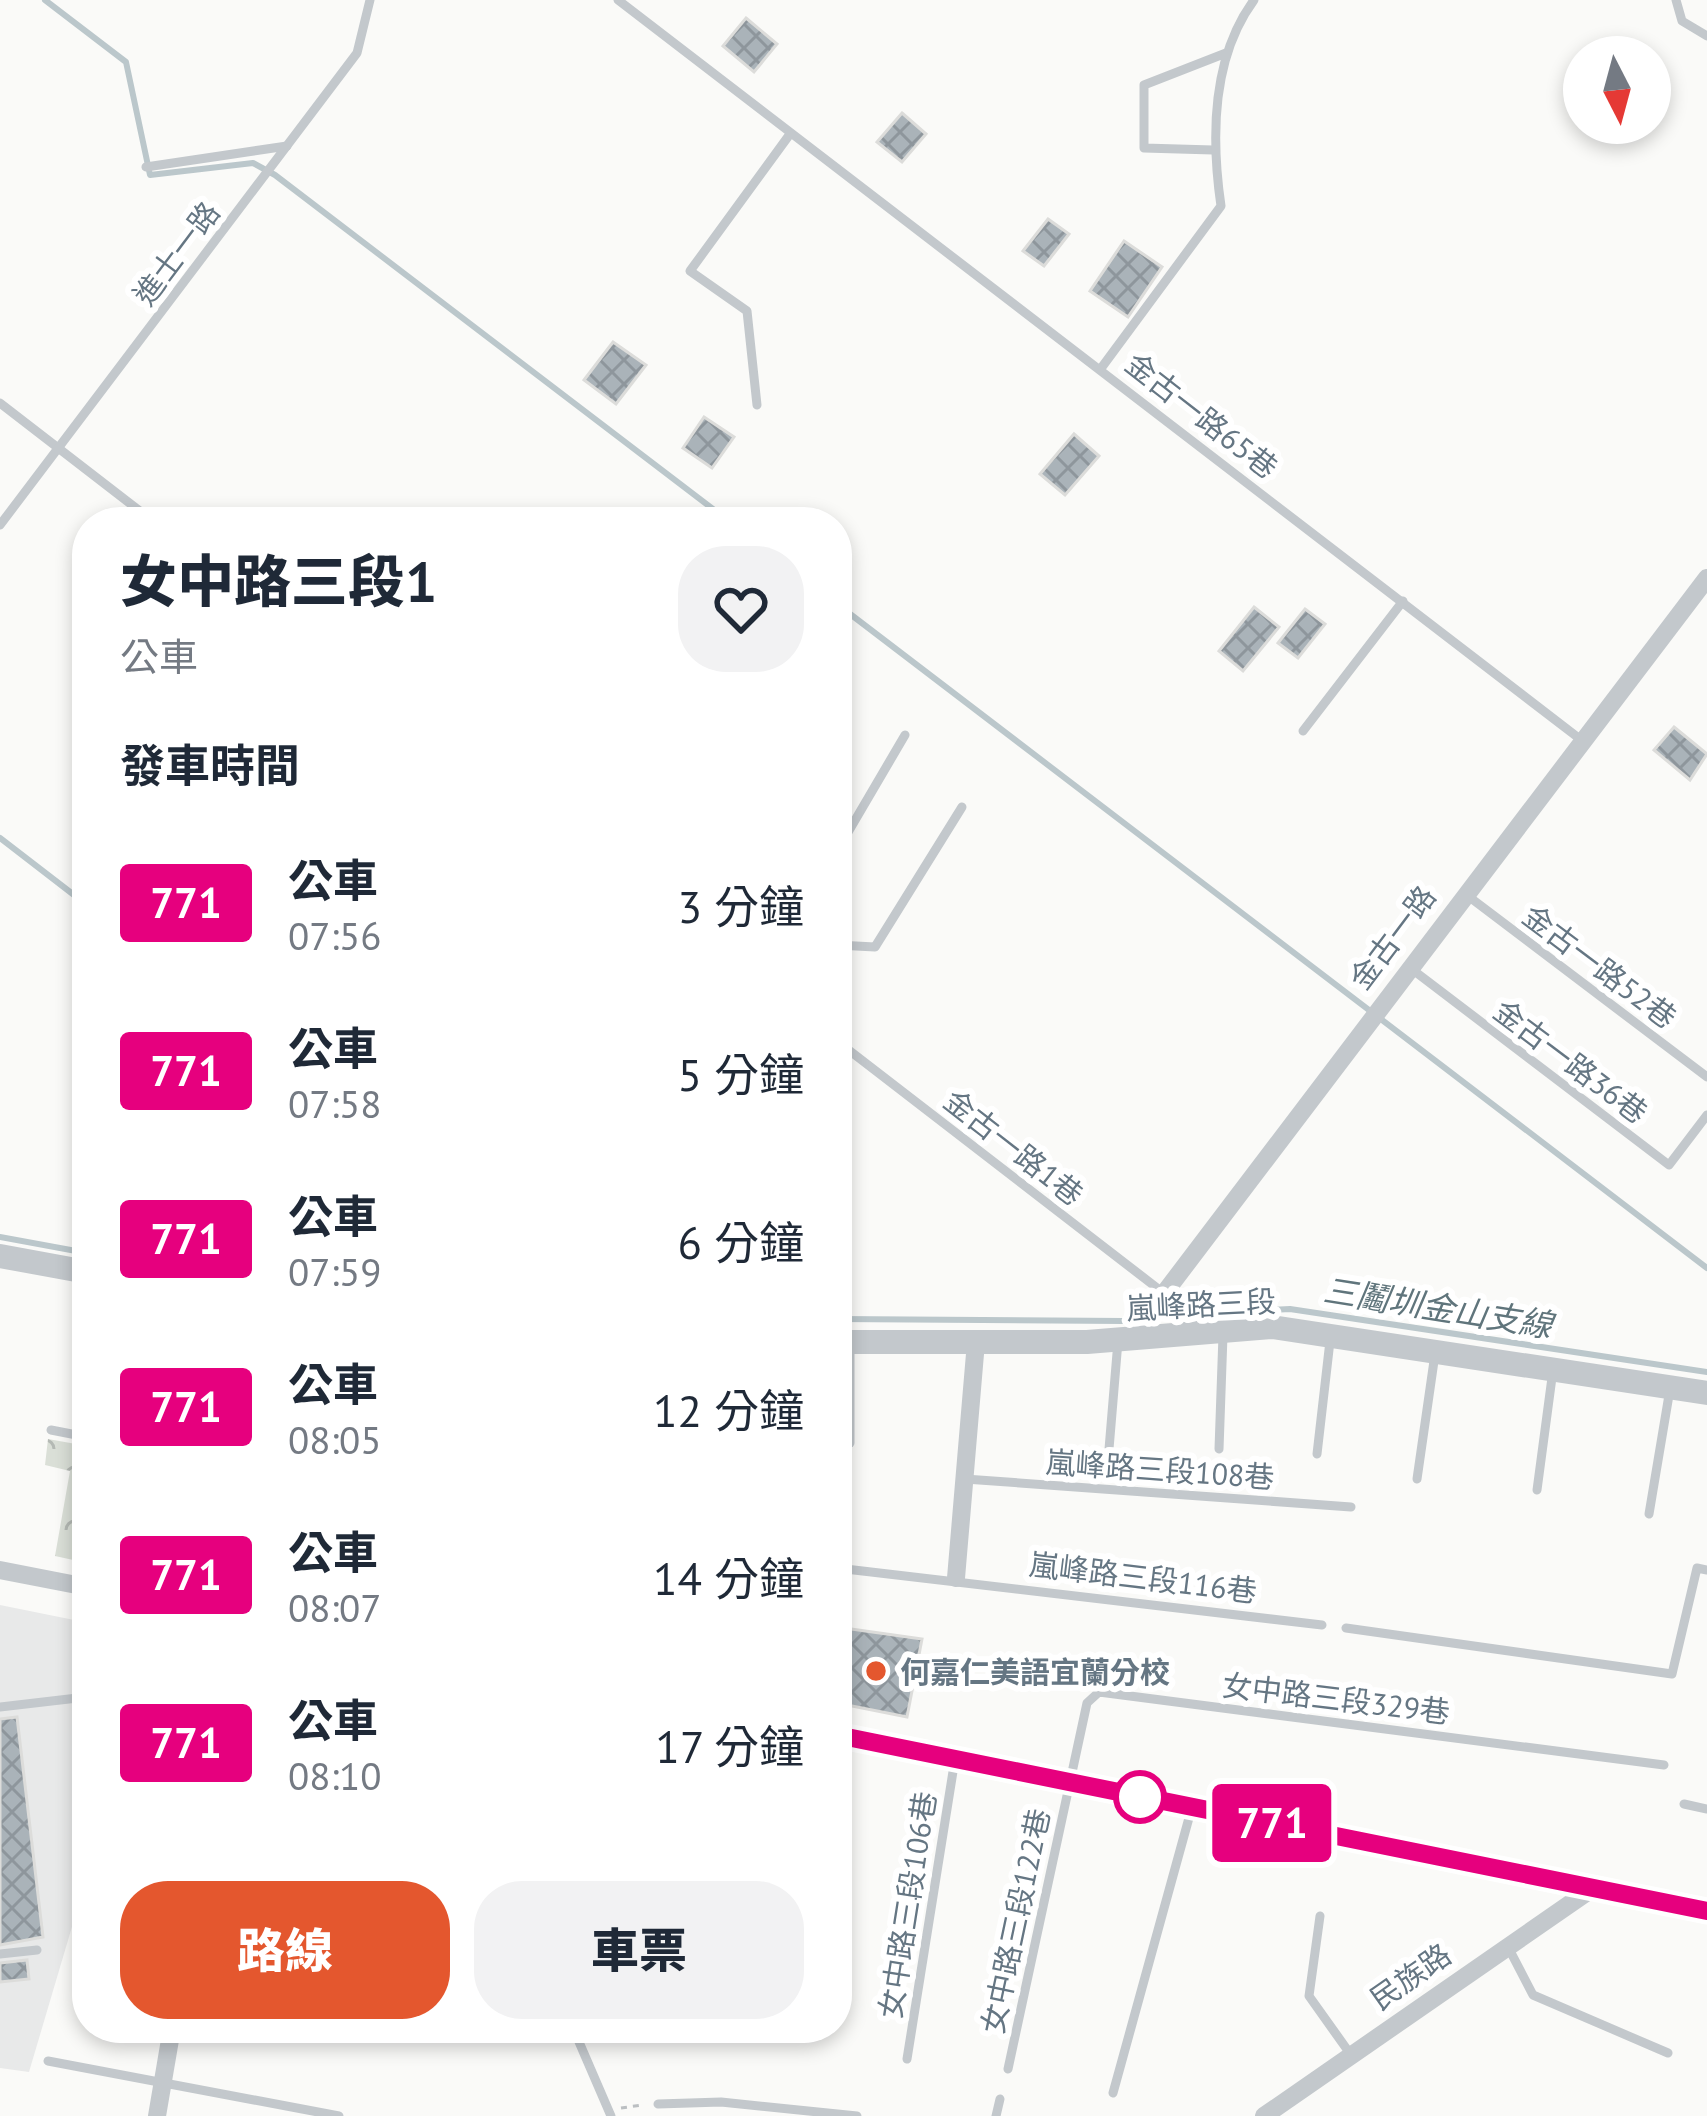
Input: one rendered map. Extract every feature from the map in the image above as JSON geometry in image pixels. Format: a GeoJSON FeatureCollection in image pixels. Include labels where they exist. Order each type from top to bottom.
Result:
{"type":"FeatureCollection","features":[{"type":"Feature","properties":{"kind":"street","name":"金古一路"},"geometry":{"type":"LineString","coordinates":[[1124,1337],[1707,578]]}},
{"type":"Feature","properties":{"kind":"street"},"geometry":{"type":"LineString","coordinates":[[0,1256],[72,1269]]}},
{"type":"Feature","properties":{"kind":"street","name":"嵐峰路三段"},"geometry":{"type":"LineString","coordinates":[[852,1342],[1124,1337],[1272,1327],[1707,1393]]}},
{"type":"Feature","properties":{"kind":"street"},"geometry":{"type":"LineString","coordinates":[[956,1578],[976,1342]]}},
{"type":"Feature","properties":{"kind":"street"},"geometry":{"type":"LineString","coordinates":[[0,1570],[72,1584]]}},
{"type":"Feature","properties":{"kind":"street"},"geometry":{"type":"LineString","coordinates":[[852,1739],[1707,1911]]}},
{"type":"Feature","properties":{"kind":"street","name":"民族路"},"geometry":{"type":"LineString","coordinates":[[1265,2116],[1593,1888]]}},
{"type":"Feature","properties":{"kind":"street"},"geometry":{"type":"LineString","coordinates":[[157,2116],[169,2043]]}},
{"type":"Feature","properties":{"kind":"lane","name":"進士一路"},"geometry":{"type":"LineString","coordinates":[[0,525],[357,53],[370,0]]}},
{"type":"Feature","properties":{"kind":"lane","name":"金古一路65巷"},"geometry":{"type":"LineString","coordinates":[[618,0],[1102,367],[1580,739]]}},
{"type":"Feature","properties":{"kind":"lane"},"geometry":{"type":"LineString","coordinates":[[1102,367],[1221,206],[1213,150],[1229,33],[1254,0]]}},
{"type":"Feature","properties":{"kind":"lane"},"geometry":{"type":"LineString","coordinates":[[1676,0],[1682,21],[1707,36]]}},
{"type":"Feature","properties":{"kind":"lane"},"geometry":{"type":"LineString","coordinates":[[1213,150],[1144,148],[1144,85],[1226,53]]}},
{"type":"Feature","properties":{"kind":"lane"},"geometry":{"type":"LineString","coordinates":[[757,405],[747,310],[690,272],[790,134]]}},
{"type":"Feature","properties":{"kind":"lane"},"geometry":{"type":"LineString","coordinates":[[146,166],[287,146]]}},
{"type":"Feature","properties":{"kind":"lane"},"geometry":{"type":"LineString","coordinates":[[0,403],[135,507]]}},
{"type":"Feature","properties":{"kind":"lane"},"geometry":{"type":"LineString","coordinates":[[1303,731],[1403,601]]}},
{"type":"Feature","properties":{"kind":"lane"},"geometry":{"type":"LineString","coordinates":[[852,825],[905,735]]}},
{"type":"Feature","properties":{"kind":"lane"},"geometry":{"type":"LineString","coordinates":[[852,945],[875,946],[962,807]]}},
{"type":"Feature","properties":{"kind":"lane","name":"金古一路52巷"},"geometry":{"type":"LineString","coordinates":[[1464,893],[1707,1077]]}},
{"type":"Feature","properties":{"kind":"lane","name":"金古一路36巷"},"geometry":{"type":"LineString","coordinates":[[1408,967],[1669,1165],[1707,1115]]}},
{"type":"Feature","properties":{"kind":"lane","name":"金古一路1巷"},"geometry":{"type":"LineString","coordinates":[[852,1053],[1161,1291]]}},
{"type":"Feature","properties":{"kind":"lane"},"geometry":{"type":"LineString","coordinates":[[1220,1449],[1223,1329]]}},
{"type":"Feature","properties":{"kind":"lane"},"geometry":{"type":"LineString","coordinates":[[1317,1454],[1331,1335]]}},
{"type":"Feature","properties":{"kind":"lane"},"geometry":{"type":"LineString","coordinates":[[1109,1449],[1124,1337]]}},
{"type":"Feature","properties":{"kind":"lane"},"geometry":{"type":"LineString","coordinates":[[1417,1479],[1436,1351]]}},
{"type":"Feature","properties":{"kind":"lane"},"geometry":{"type":"LineString","coordinates":[[1537,1490],[1553,1370]]}},
{"type":"Feature","properties":{"kind":"lane"},"geometry":{"type":"LineString","coordinates":[[1649,1514],[1670,1387]]}},
{"type":"Feature","properties":{"kind":"lane"},"geometry":{"type":"LineString","coordinates":[[51,1430],[72,1434]]}},
{"type":"Feature","properties":{"kind":"lane","name":"嵐峰路三段108巷"},"geometry":{"type":"LineString","coordinates":[[965,1479],[1352,1508]]}},
{"type":"Feature","properties":{"kind":"lane"},"geometry":{"type":"LineString","coordinates":[[1346,1628],[1672,1674],[1697,1568],[1707,1570]]}},
{"type":"Feature","properties":{"kind":"lane","name":"嵐峰路三段116巷"},"geometry":{"type":"LineString","coordinates":[[852,1569],[1322,1625]]}},
{"type":"Feature","properties":{"kind":"lane","name":"女中路三段329巷"},"geometry":{"type":"LineString","coordinates":[[1070,1783],[1087,1703],[1099,1692],[1664,1765]]}},
{"type":"Feature","properties":{"kind":"lane"},"geometry":{"type":"LineString","coordinates":[[0,1707],[72,1699]]}},
{"type":"Feature","properties":{"kind":"lane","name":"女中路三段106巷"},"geometry":{"type":"LineString","coordinates":[[907,2059],[955,1759]]}},
{"type":"Feature","properties":{"kind":"lane","name":"女中路三段122巷"},"geometry":{"type":"LineString","coordinates":[[1008,2069],[1070,1783]]}},
{"type":"Feature","properties":{"kind":"lane"},"geometry":{"type":"LineString","coordinates":[[1684,1804],[1707,1809]]}},
{"type":"Feature","properties":{"kind":"lane"},"geometry":{"type":"LineString","coordinates":[[1113,2093],[1192,1808]]}},
{"type":"Feature","properties":{"kind":"lane"},"geometry":{"type":"LineString","coordinates":[[1320,1916],[1309,1996],[1351,2055]]}},
{"type":"Feature","properties":{"kind":"lane"},"geometry":{"type":"LineString","coordinates":[[1507,1945],[1533,1995],[1668,2053]]}},
{"type":"Feature","properties":{"kind":"lane"},"geometry":{"type":"LineString","coordinates":[[0,1954],[37,1950]]}},
{"type":"Feature","properties":{"kind":"lane"},"geometry":{"type":"LineString","coordinates":[[579,2043],[609,2113]]}},
{"type":"Feature","properties":{"kind":"lane"},"geometry":{"type":"LineString","coordinates":[[48,2061],[339,2116]]}},
{"type":"Feature","properties":{"kind":"lane"},"geometry":{"type":"LineString","coordinates":[[997,2116],[1000,2098]]}},
{"type":"Feature","properties":{"kind":"lane"},"geometry":{"type":"LineString","coordinates":[[658,2104],[721,2102],[857,2116]]}},
{"type":"Feature","properties":{"kind":"lane"},"geometry":{"type":"LineString","coordinates":[[721,2102],[722,2116]]}},
{"type":"Feature","properties":{"kind":"path"},"geometry":{"type":"LineString","coordinates":[[609,2113],[658,2104]]}},
{"type":"Feature","properties":{"kind":"shaded area"},"geometry":{"type":"Polygon","coordinates":[[[0,1605],[72,1620],[72,1927],[29,2072],[0,2068],[0,1605]]]}},
{"type":"Feature","properties":{"kind":"green space"},"geometry":{"type":"Polygon","coordinates":[[[48,1439],[72,1443],[72,1560],[55,1556],[70,1471],[45,1465],[48,1439]]]}},
{"type":"Feature","properties":{"kind":"building"},"geometry":{"type":"Polygon","coordinates":[[[746,18],[777,44],[754,72],[723,46],[746,18]]]}},
{"type":"Feature","properties":{"kind":"building"},"geometry":{"type":"Polygon","coordinates":[[[902,113],[926,134],[902,162],[877,142],[902,113]]]}},
{"type":"Feature","properties":{"kind":"building"},"geometry":{"type":"Polygon","coordinates":[[[1048,219],[1069,234],[1044,266],[1023,251],[1048,219]]]}},
{"type":"Feature","properties":{"kind":"building"},"geometry":{"type":"Polygon","coordinates":[[[1124,241],[1162,267],[1128,317],[1090,291],[1124,241]]]}},
{"type":"Feature","properties":{"kind":"building"},"geometry":{"type":"Polygon","coordinates":[[[613,342],[646,365],[616,404],[584,380],[613,342]]]}},
{"type":"Feature","properties":{"kind":"building"},"geometry":{"type":"Polygon","coordinates":[[[704,417],[734,437],[712,468],[683,448],[704,417]]]}},
{"type":"Feature","properties":{"kind":"building"},"geometry":{"type":"Polygon","coordinates":[[[1074,434],[1099,456],[1065,495],[1040,474],[1074,434]]]}},
{"type":"Feature","properties":{"kind":"building"},"geometry":{"type":"Polygon","coordinates":[[[1254,607],[1279,627],[1243,671],[1219,651],[1254,607]]]}},
{"type":"Feature","properties":{"kind":"building"},"geometry":{"type":"Polygon","coordinates":[[[1305,609],[1325,624],[1298,658],[1278,643],[1305,609]]]}},
{"type":"Feature","properties":{"kind":"building"},"geometry":{"type":"Polygon","coordinates":[[[1674,727],[1707,754],[1690,780],[1654,750],[1674,727]]]}},
{"type":"Feature","properties":{"kind":"building","name":"何嘉仁美語宜蘭分校"},"geometry":{"type":"Polygon","coordinates":[[[852,1629],[922,1639],[907,1717],[852,1706],[852,1629]]]}},
{"type":"Feature","properties":{"kind":"building"},"geometry":{"type":"Polygon","coordinates":[[[17,1717],[43,1937],[0,1945],[0,1719],[17,1717]]]}},
{"type":"Feature","properties":{"kind":"building"},"geometry":{"type":"Polygon","coordinates":[[[27,1960],[29,1979],[0,1982],[0,1963],[27,1960]]]}},
{"type":"Feature","properties":{"kind":"waterway"},"geometry":{"type":"LineString","coordinates":[[45,0],[126,62],[150,175],[253,163],[275,175],[710,507]]}},
{"type":"Feature","properties":{"kind":"waterway"},"geometry":{"type":"LineString","coordinates":[[852,615],[1707,1268]]}},
{"type":"Feature","properties":{"kind":"waterway"},"geometry":{"type":"LineString","coordinates":[[0,838],[72,893]]}},
{"type":"Feature","properties":{"kind":"waterway","name":"三鬮圳金山支線"},"geometry":{"type":"LineString","coordinates":[[0,1237],[72,1250]]}},
{"type":"Feature","properties":{"kind":"waterway","name":"三鬮圳金山支線"},"geometry":{"type":"LineString","coordinates":[[1161,1316],[1290,1309],[1707,1372]]}},
{"type":"Feature","properties":{"kind":"waterway","name":"三鬮圳金山支線"},"geometry":{"type":"LineString","coordinates":[[852,1319],[1124,1321]]}},
{"type":"Feature","properties":{"kind":"bus line","name":"771"},"geometry":{"type":"LineString","coordinates":[[852,1738],[1707,1911]]}},
{"type":"Feature","properties":{"kind":"place","name":"何嘉仁美語宜蘭分校"},"geometry":{"type":"Point","coordinates":[876,1671]}}]}
